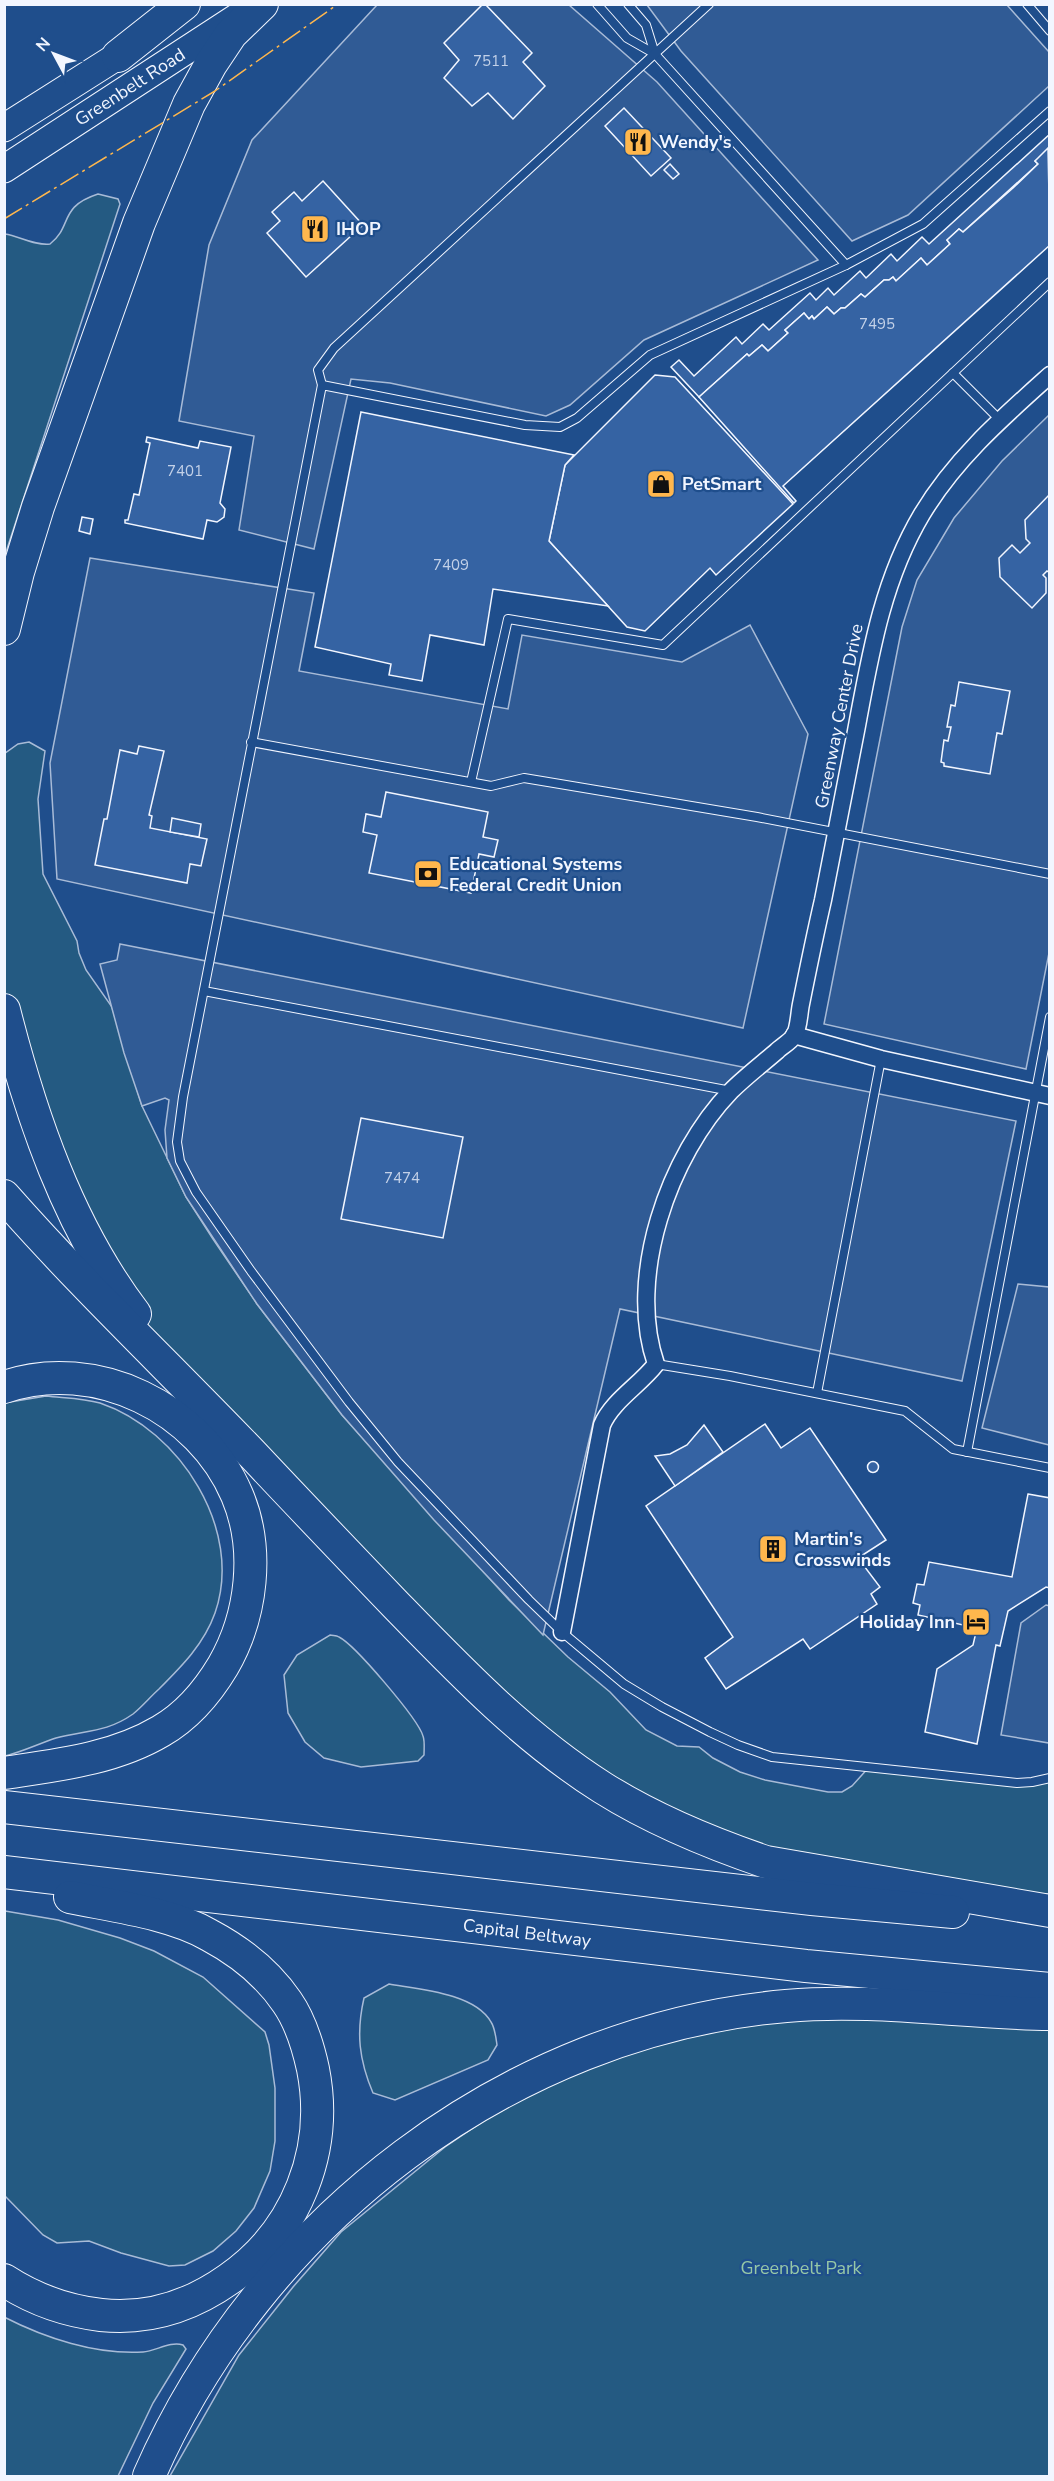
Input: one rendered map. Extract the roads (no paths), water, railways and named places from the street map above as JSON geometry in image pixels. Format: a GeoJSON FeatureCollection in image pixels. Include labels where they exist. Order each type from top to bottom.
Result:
{"type":"FeatureCollection","features":[{"type":"Feature","properties":{"kind":"highway"},"geometry":{"type":"LineString","coordinates":[[118,56],[183,4]]}},
{"type":"Feature","properties":{"kind":"highway"},"geometry":{"type":"LineString","coordinates":[[4,629],[18,572],[38,507],[143,212],[189,104],[211,64],[231,34],[262,4]]}},
{"type":"Feature","properties":{"kind":"highway"},"geometry":{"type":"LineString","coordinates":[[4,1010],[38,1127],[60,1182],[118,1292],[194,1394]]}},
{"type":"Feature","properties":{"kind":"highway"},"geometry":{"type":"LineString","coordinates":[[4,1196],[94,1294],[194,1394],[481,1691],[524,1730],[604,1788],[684,1830],[724,1848],[766,1862],[1050,1911]]}},
{"type":"Feature","properties":{"kind":"highway"},"geometry":{"type":"LineString","coordinates":[[4,1387],[20,1381],[47,1378],[91,1380],[141,1395],[172,1414],[192,1431],[224,1469],[241,1508],[249,1539],[250,1564],[249,1586],[240,1632],[213,1682],[184,1716],[144,1740],[110,1754],[4,1773]]}},
{"type":"Feature","properties":{"kind":"highway"},"geometry":{"type":"LineString","coordinates":[[4,1807],[812,1899],[1050,1919]]}},
{"type":"Feature","properties":{"kind":"highway","name":"Capital Beltway"},"geometry":{"type":"LineString","coordinates":[[4,1872],[806,1966],[1050,1989]]}},
{"type":"Feature","properties":{"kind":"highway"},"geometry":{"type":"LineString","coordinates":[[4,1882],[187,1923],[210,1935],[255,1966],[287,2002],[300,2025],[310,2052],[316,2086],[317,2117],[315,2151],[304,2186],[290,2216],[268,2246],[242,2271],[213,2290],[185,2304],[154,2314],[119,2317],[86,2313],[50,2304],[4,2280]]}},
{"type":"Feature","properties":{"kind":"highway"},"geometry":{"type":"LineString","coordinates":[[149,2476],[203,2373],[252,2307],[303,2247],[352,2198],[392,2164],[463,2115],[530,2076],[591,2050],[638,2034],[688,2021],[774,2007],[842,2002],[1016,2014],[1050,2014]]}},
{"type":"Feature","properties":{"kind":"main road","name":"Greenbelt Road"},"geometry":{"type":"LineString","coordinates":[[4,128],[196,4]]}},
{"type":"Feature","properties":{"kind":"main road","name":"Greenbelt Road"},"geometry":{"type":"LineString","coordinates":[[4,169],[256,4]]}},
{"type":"Feature","properties":{"kind":"street","name":"Greenway Center Drive"},"geometry":{"type":"LineString","coordinates":[[794,1035],[837,832],[870,652],[880,613],[895,571],[905,546],[942,485],[960,461],[1000,420],[1050,375]]}},
{"type":"Feature","properties":{"kind":"street"},"geometry":{"type":"LineString","coordinates":[[562,1632],[602,1425],[612,1409],[656,1364],[650,1343],[647,1297],[650,1263],[669,1188],[684,1155],[714,1111],[731,1091],[794,1035],[881,1059],[1042,1095]]}},
{"type":"Feature","properties":{"kind":"lane"},"geometry":{"type":"LineString","coordinates":[[597,4],[627,38],[655,54],[846,265]]}},
{"type":"Feature","properties":{"kind":"lane"},"geometry":{"type":"LineString","coordinates":[[628,4],[646,26],[655,54]]}},
{"type":"Feature","properties":{"kind":"lane"},"geometry":{"type":"LineString","coordinates":[[709,4],[334,348],[318,370],[322,385],[178,1124],[178,1150],[187,1176],[251,1271],[373,1432],[444,1512],[562,1632],[624,1684],[662,1707],[738,1745],[772,1757],[1017,1783],[1050,1778]]}},
{"type":"Feature","properties":{"kind":"lane"},"geometry":{"type":"LineString","coordinates":[[1027,4],[1050,31]]}},
{"type":"Feature","properties":{"kind":"lane"},"geometry":{"type":"LineString","coordinates":[[322,385],[525,425],[560,428],[577,418],[651,355],[846,265],[923,224],[1050,111]]}},
{"type":"Feature","properties":{"kind":"lane"},"geometry":{"type":"LineString","coordinates":[[471,782],[508,619],[663,645],[1050,282]]}},
{"type":"Feature","properties":{"kind":"lane"},"geometry":{"type":"LineString","coordinates":[[953,373],[1000,420]]}},
{"type":"Feature","properties":{"kind":"lane"},"geometry":{"type":"LineString","coordinates":[[251,742],[491,786],[524,778],[837,832],[1050,874]]}},
{"type":"Feature","properties":{"kind":"lane"},"geometry":{"type":"LineString","coordinates":[[204,991],[731,1091]]}},
{"type":"Feature","properties":{"kind":"lane"},"geometry":{"type":"LineString","coordinates":[[967,1452],[1042,1095],[1050,1017]]}},
{"type":"Feature","properties":{"kind":"lane"},"geometry":{"type":"LineString","coordinates":[[817,1393],[881,1059]]}},
{"type":"Feature","properties":{"kind":"lane"},"geometry":{"type":"LineString","coordinates":[[656,1364],[905,1411],[953,1449],[1050,1468]]}},
{"type":"Feature","properties":{"kind":"place","name":"Wendy's"},"geometry":{"type":"Point","coordinates":[638,142]}},
{"type":"Feature","properties":{"kind":"place","name":"IHOP"},"geometry":{"type":"Point","coordinates":[315,229]}},
{"type":"Feature","properties":{"kind":"place","name":"PetSmart"},"geometry":{"type":"Point","coordinates":[661,484]}},
{"type":"Feature","properties":{"kind":"place","name":"Educational Systems Federal Credit Union"},"geometry":{"type":"Point","coordinates":[428,874]}},
{"type":"Feature","properties":{"kind":"place","name":"Martin's Crosswinds"},"geometry":{"type":"Point","coordinates":[773,1549]}},
{"type":"Feature","properties":{"kind":"place","name":"Holiday Inn"},"geometry":{"type":"Point","coordinates":[976,1622]}},
{"type":"Feature","properties":{"kind":"park label","name":"Greenbelt Park"},"geometry":{"type":"Point","coordinates":[801,2268]}}]}
